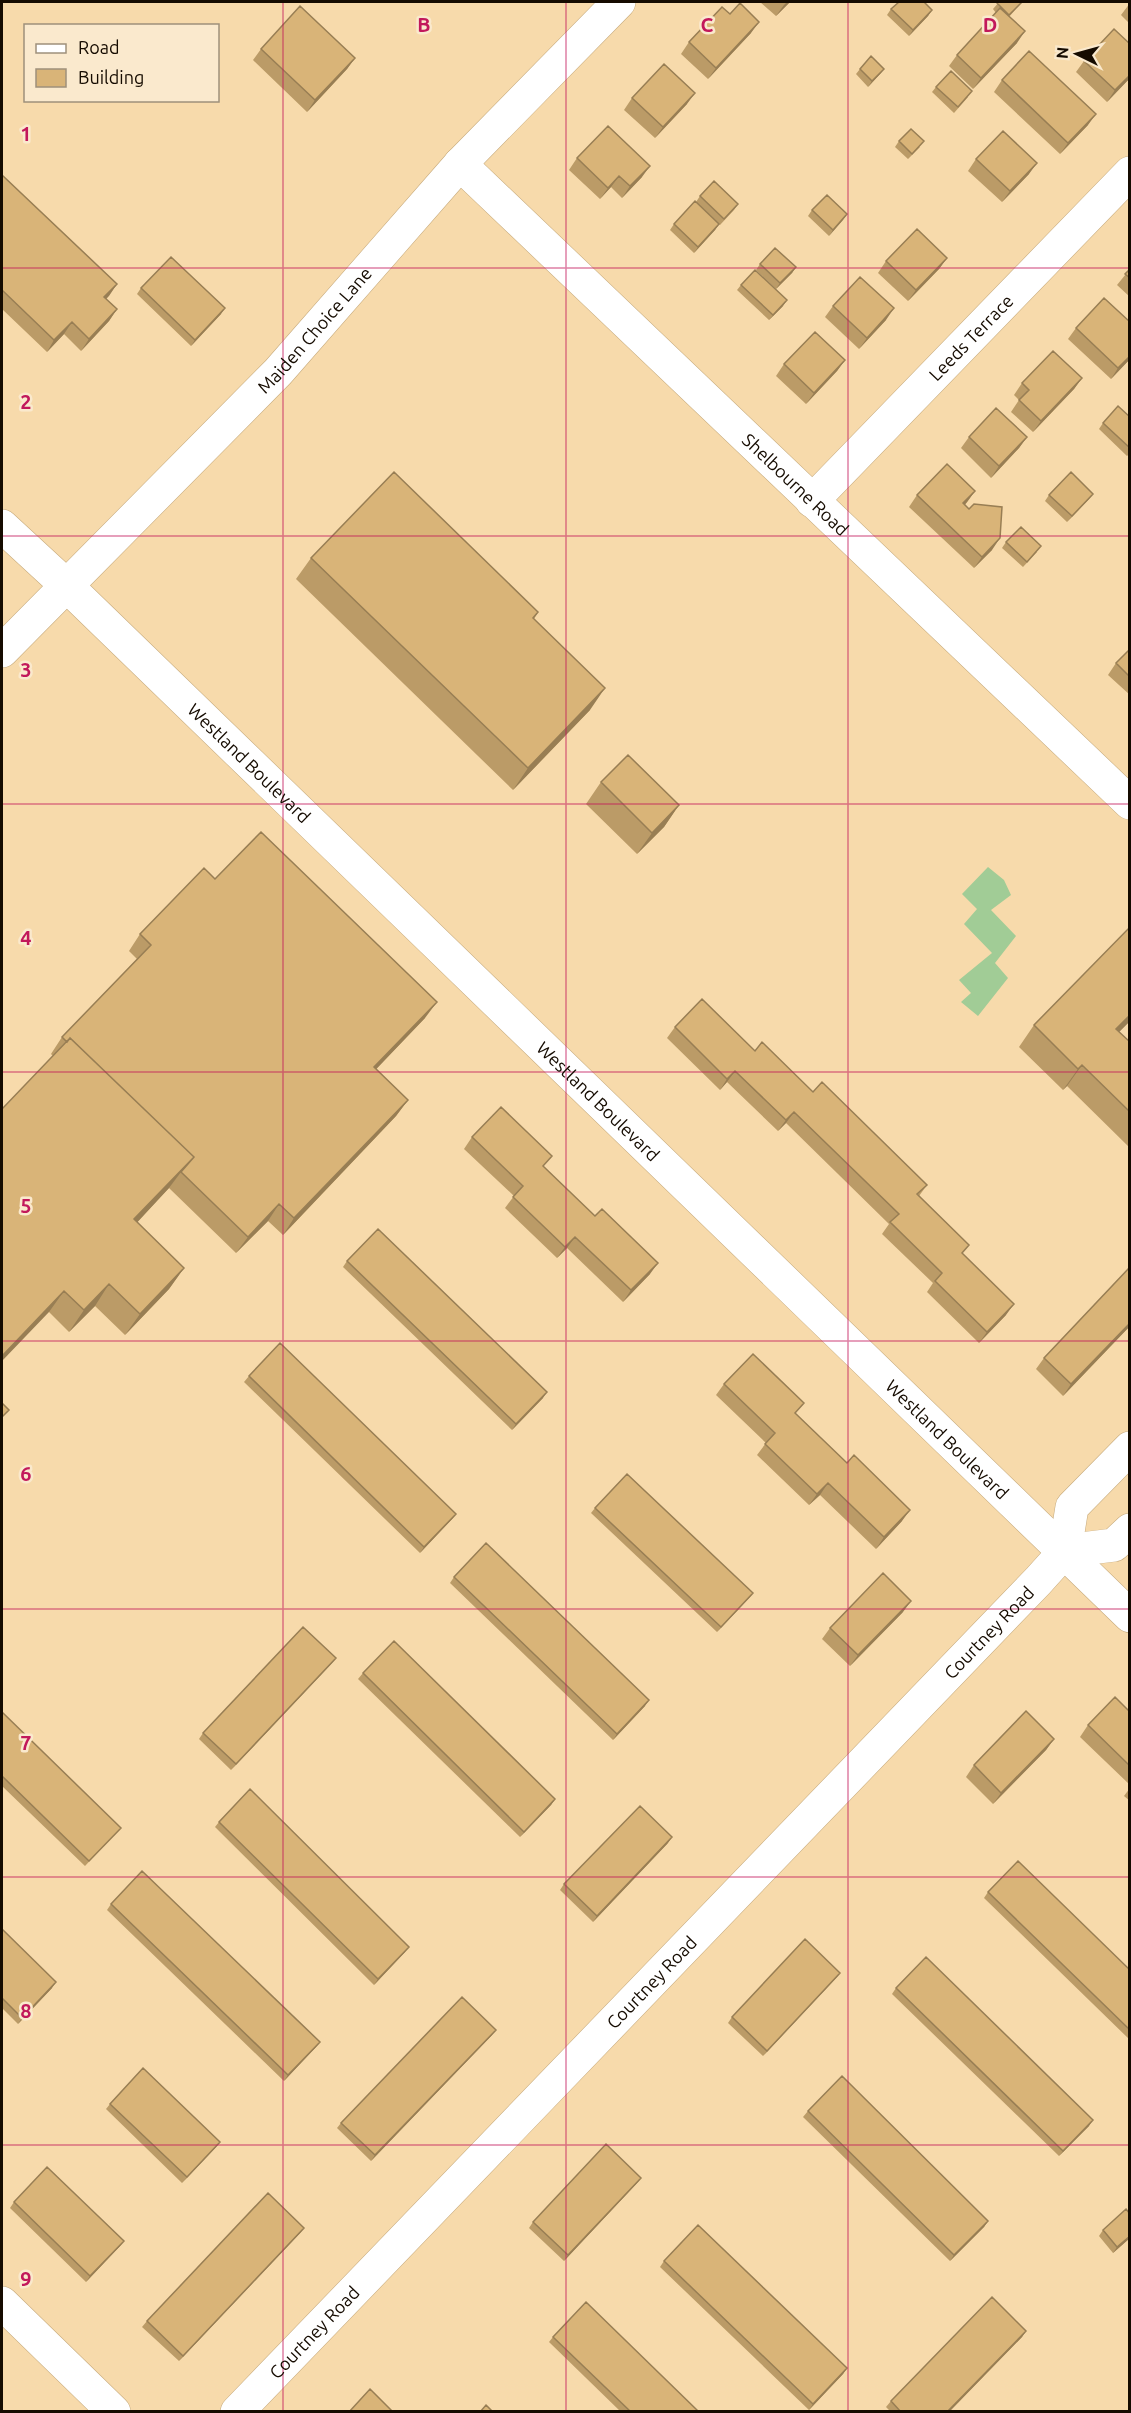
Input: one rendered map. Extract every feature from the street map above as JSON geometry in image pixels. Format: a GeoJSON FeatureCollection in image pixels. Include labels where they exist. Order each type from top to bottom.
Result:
{"type":"FeatureCollection","features":[{"type":"Feature","properties":{"kind":"street","name":"Maiden Choice Lane"},"geometry":{"type":"LineString","coordinates":[[2,651],[278,372],[460,164],[619,2]]}},
{"type":"Feature","properties":{"kind":"street","name":"Shelbourne Road"},"geometry":{"type":"LineString","coordinates":[[460,164],[1130,803]]}},
{"type":"Feature","properties":{"kind":"street","name":"Leeds Terrace"},"geometry":{"type":"LineString","coordinates":[[812,501],[1130,173]]}},
{"type":"Feature","properties":{"kind":"street","name":"Westland Boulevard"},"geometry":{"type":"LineString","coordinates":[[2,526],[67,586],[1130,1616]]}},
{"type":"Feature","properties":{"kind":"street"},"geometry":{"type":"LineString","coordinates":[[1130,1448],[1072,1507],[1065,1551],[1114,1545],[1130,1530]]}},
{"type":"Feature","properties":{"kind":"street","name":"Courtney Road"},"geometry":{"type":"LineString","coordinates":[[237,2412],[1065,1551]]}},
{"type":"Feature","properties":{"kind":"street"},"geometry":{"type":"LineString","coordinates":[[2,2303],[114,2412]]}},
{"type":"Feature","properties":{"kind":"green space"},"geometry":{"type":"Polygon","coordinates":[[[988,867],[1004,880],[1011,895],[991,910],[1016,936],[995,963],[1008,978],[978,1016],[961,1002],[971,993],[959,980],[992,953],[964,924],[977,909],[962,894],[988,867]]]}},
{"type":"Feature","properties":{"kind":"building"},"geometry":{"type":"Polygon","coordinates":[[[899,2],[924,2],[932,10],[913,30],[891,9],[899,2]]]}},
{"type":"Feature","properties":{"kind":"building"},"geometry":{"type":"Polygon","coordinates":[[[1022,2],[1009,15],[997,3],[1022,2]]]}},
{"type":"Feature","properties":{"kind":"building"},"geometry":{"type":"Polygon","coordinates":[[[740,3],[759,22],[716,68],[689,42],[722,7],[730,14],[740,3]]]}},
{"type":"Feature","properties":{"kind":"building"},"geometry":{"type":"Polygon","coordinates":[[[300,6],[355,58],[315,100],[261,49],[300,6]]]}},
{"type":"Feature","properties":{"kind":"building"},"geometry":{"type":"Polygon","coordinates":[[[1000,8],[1025,31],[981,78],[957,55],[1000,8]]]}},
{"type":"Feature","properties":{"kind":"building"},"geometry":{"type":"Polygon","coordinates":[[[1114,29],[1130,44],[1130,75],[1115,90],[1084,61],[1114,29]]]}},
{"type":"Feature","properties":{"kind":"building"},"geometry":{"type":"Polygon","coordinates":[[[1029,51],[1096,114],[1068,143],[1002,80],[1029,51]]]}},
{"type":"Feature","properties":{"kind":"building"},"geometry":{"type":"Polygon","coordinates":[[[871,56],[884,69],[872,81],[860,69],[871,56]]]}},
{"type":"Feature","properties":{"kind":"building"},"geometry":{"type":"Polygon","coordinates":[[[664,64],[695,93],[663,127],[632,98],[664,64]]]}},
{"type":"Feature","properties":{"kind":"building"},"geometry":{"type":"Polygon","coordinates":[[[951,71],[972,91],[958,107],[936,87],[951,71]]]}},
{"type":"Feature","properties":{"kind":"building"},"geometry":{"type":"Polygon","coordinates":[[[608,126],[650,166],[630,186],[619,176],[608,188],[577,158],[608,126]]]}},
{"type":"Feature","properties":{"kind":"building"},"geometry":{"type":"Polygon","coordinates":[[[911,129],[924,141],[912,154],[899,141],[911,129]]]}},
{"type":"Feature","properties":{"kind":"building"},"geometry":{"type":"Polygon","coordinates":[[[1003,131],[1037,163],[1010,191],[976,159],[1003,131]]]}},
{"type":"Feature","properties":{"kind":"building"},"geometry":{"type":"Polygon","coordinates":[[[2,175],[117,284],[104,297],[117,309],[89,339],[72,322],[54,340],[2,290],[2,175]]]}},
{"type":"Feature","properties":{"kind":"building"},"geometry":{"type":"Polygon","coordinates":[[[714,181],[738,204],[724,219],[700,196],[714,181]]]}},
{"type":"Feature","properties":{"kind":"building"},"geometry":{"type":"Polygon","coordinates":[[[827,195],[847,214],[833,230],[812,210],[827,195]]]}},
{"type":"Feature","properties":{"kind":"building"},"geometry":{"type":"Polygon","coordinates":[[[695,201],[719,224],[698,247],[674,224],[695,201]]]}},
{"type":"Feature","properties":{"kind":"building"},"geometry":{"type":"Polygon","coordinates":[[[917,229],[947,258],[916,290],[886,261],[917,229]]]}},
{"type":"Feature","properties":{"kind":"building"},"geometry":{"type":"Polygon","coordinates":[[[775,248],[796,267],[780,283],[760,264],[775,248]]]}},
{"type":"Feature","properties":{"kind":"building"},"geometry":{"type":"Polygon","coordinates":[[[171,257],[225,308],[195,340],[141,288],[171,257]]]}},
{"type":"Feature","properties":{"kind":"building"},"geometry":{"type":"Polygon","coordinates":[[[755,270],[787,300],[773,315],[741,285],[755,270]]]}},
{"type":"Feature","properties":{"kind":"building"},"geometry":{"type":"Polygon","coordinates":[[[860,277],[894,308],[867,338],[833,306],[860,277]]]}},
{"type":"Feature","properties":{"kind":"building"},"geometry":{"type":"Polygon","coordinates":[[[1104,298],[1130,322],[1130,356],[1118,368],[1076,328],[1104,298]]]}},
{"type":"Feature","properties":{"kind":"building"},"geometry":{"type":"Polygon","coordinates":[[[815,332],[845,360],[814,393],[784,364],[815,332]]]}},
{"type":"Feature","properties":{"kind":"building"},"geometry":{"type":"Polygon","coordinates":[[[1053,351],[1082,378],[1041,421],[1019,400],[1029,390],[1022,383],[1053,351]]]}},
{"type":"Feature","properties":{"kind":"building"},"geometry":{"type":"Polygon","coordinates":[[[1118,406],[1130,417],[1130,448],[1103,423],[1118,406]]]}},
{"type":"Feature","properties":{"kind":"building"},"geometry":{"type":"Polygon","coordinates":[[[996,408],[1027,437],[999,466],[969,437],[996,408]]]}},
{"type":"Feature","properties":{"kind":"building"},"geometry":{"type":"Polygon","coordinates":[[[947,464],[975,491],[963,503],[969,509],[974,504],[1002,507],[1000,538],[982,557],[917,495],[947,464]]]}},
{"type":"Feature","properties":{"kind":"building"},"geometry":{"type":"Polygon","coordinates":[[[394,472],[538,612],[533,618],[605,688],[528,768],[311,558],[394,472]]]}},
{"type":"Feature","properties":{"kind":"building"},"geometry":{"type":"Polygon","coordinates":[[[1071,472],[1093,494],[1072,516],[1049,495],[1071,472]]]}},
{"type":"Feature","properties":{"kind":"building"},"geometry":{"type":"Polygon","coordinates":[[[1021,527],[1041,546],[1027,562],[1006,542],[1021,527]]]}},
{"type":"Feature","properties":{"kind":"building"},"geometry":{"type":"Polygon","coordinates":[[[1130,649],[1130,677],[1116,663],[1130,649]]]}},
{"type":"Feature","properties":{"kind":"building"},"geometry":{"type":"Polygon","coordinates":[[[628,755],[679,805],[652,833],[601,782],[628,755]]]}},
{"type":"Feature","properties":{"kind":"building"},"geometry":{"type":"Polygon","coordinates":[[[261,832],[437,1002],[374,1067],[408,1100],[294,1218],[279,1204],[248,1237],[181,1172],[194,1157],[70,1038],[67,1042],[62,1037],[151,945],[140,934],[204,868],[215,879],[261,832]]]}},
{"type":"Feature","properties":{"kind":"building"},"geometry":{"type":"Polygon","coordinates":[[[1130,927],[1130,1015],[1116,1029],[1130,1042],[1130,1112],[1082,1065],[1078,1069],[1034,1025],[1130,927]]]}},
{"type":"Feature","properties":{"kind":"building"},"geometry":{"type":"Polygon","coordinates":[[[702,999],[755,1051],[762,1042],[813,1092],[822,1082],[927,1185],[917,1194],[969,1245],[962,1253],[1014,1304],[987,1332],[935,1281],[942,1273],[890,1222],[899,1214],[794,1112],[786,1120],[735,1071],[727,1079],[675,1027],[702,999]]]}},
{"type":"Feature","properties":{"kind":"building"},"geometry":{"type":"Polygon","coordinates":[[[70,1038],[194,1157],[134,1219],[184,1268],[140,1314],[109,1284],[84,1310],[64,1291],[2,1356],[2,1109],[70,1038]]]}},
{"type":"Feature","properties":{"kind":"building"},"geometry":{"type":"Polygon","coordinates":[[[501,1107],[552,1156],[543,1166],[595,1216],[602,1209],[658,1263],[631,1290],[575,1237],[565,1247],[513,1197],[523,1186],[472,1137],[501,1107]]]}},
{"type":"Feature","properties":{"kind":"building"},"geometry":{"type":"Polygon","coordinates":[[[378,1229],[547,1392],[516,1424],[347,1261],[378,1229]]]}},
{"type":"Feature","properties":{"kind":"building"},"geometry":{"type":"Polygon","coordinates":[[[1130,1267],[1130,1323],[1071,1384],[1044,1358],[1130,1267]]]}},
{"type":"Feature","properties":{"kind":"building"},"geometry":{"type":"Polygon","coordinates":[[[280,1343],[456,1514],[424,1547],[249,1376],[280,1343]]]}},
{"type":"Feature","properties":{"kind":"building"},"geometry":{"type":"Polygon","coordinates":[[[753,1354],[804,1403],[795,1413],[847,1463],[854,1455],[910,1510],[884,1537],[828,1483],[817,1494],[765,1444],[775,1433],[724,1384],[753,1354]]]}},
{"type":"Feature","properties":{"kind":"building"},"geometry":{"type":"Polygon","coordinates":[[[2,1403],[9,1410],[2,1417],[2,1403]]]}},
{"type":"Feature","properties":{"kind":"building"},"geometry":{"type":"Polygon","coordinates":[[[627,1474],[753,1593],[721,1627],[595,1508],[627,1474]]]}},
{"type":"Feature","properties":{"kind":"building"},"geometry":{"type":"Polygon","coordinates":[[[486,1543],[649,1700],[617,1734],[454,1577],[486,1543]]]}},
{"type":"Feature","properties":{"kind":"building"},"geometry":{"type":"Polygon","coordinates":[[[883,1573],[911,1601],[858,1655],[830,1628],[883,1573]]]}},
{"type":"Feature","properties":{"kind":"building"},"geometry":{"type":"Polygon","coordinates":[[[303,1627],[336,1658],[236,1764],[203,1733],[303,1627]]]}},
{"type":"Feature","properties":{"kind":"building"},"geometry":{"type":"Polygon","coordinates":[[[394,1641],[555,1799],[524,1832],[363,1673],[394,1641]]]}},
{"type":"Feature","properties":{"kind":"building"},"geometry":{"type":"Polygon","coordinates":[[[1115,1697],[1130,1712],[1130,1766],[1088,1725],[1115,1697]]]}},
{"type":"Feature","properties":{"kind":"building"},"geometry":{"type":"Polygon","coordinates":[[[1026,1711],[1054,1739],[1001,1793],[974,1765],[1026,1711]]]}},
{"type":"Feature","properties":{"kind":"building"},"geometry":{"type":"Polygon","coordinates":[[[2,1712],[121,1828],[89,1861],[2,1776],[2,1712]]]}},
{"type":"Feature","properties":{"kind":"building"},"geometry":{"type":"Polygon","coordinates":[[[250,1789],[409,1947],[378,1979],[219,1822],[250,1789]]]}},
{"type":"Feature","properties":{"kind":"building"},"geometry":{"type":"Polygon","coordinates":[[[640,1806],[672,1837],[597,1916],[564,1884],[640,1806]]]}},
{"type":"Feature","properties":{"kind":"building"},"geometry":{"type":"Polygon","coordinates":[[[1018,1861],[1130,1970],[1130,2030],[988,1892],[1018,1861]]]}},
{"type":"Feature","properties":{"kind":"building"},"geometry":{"type":"Polygon","coordinates":[[[142,1871],[320,2042],[288,2075],[111,1904],[142,1871]]]}},
{"type":"Feature","properties":{"kind":"building"},"geometry":{"type":"Polygon","coordinates":[[[2,1929],[56,1982],[22,2018],[2,1998],[2,1929]]]}},
{"type":"Feature","properties":{"kind":"building"},"geometry":{"type":"Polygon","coordinates":[[[805,1939],[840,1973],[767,2051],[732,2017],[805,1939]]]}},
{"type":"Feature","properties":{"kind":"building"},"geometry":{"type":"Polygon","coordinates":[[[926,1957],[1093,2120],[1063,2151],[896,1988],[926,1957]]]}},
{"type":"Feature","properties":{"kind":"building"},"geometry":{"type":"Polygon","coordinates":[[[462,1997],[496,2030],[375,2155],[341,2123],[462,1997]]]}},
{"type":"Feature","properties":{"kind":"building"},"geometry":{"type":"Polygon","coordinates":[[[143,2068],[220,2142],[187,2177],[110,2104],[143,2068]]]}},
{"type":"Feature","properties":{"kind":"building"},"geometry":{"type":"Polygon","coordinates":[[[842,2076],[988,2221],[954,2255],[808,2111],[842,2076]]]}},
{"type":"Feature","properties":{"kind":"building"},"geometry":{"type":"Polygon","coordinates":[[[606,2144],[641,2178],[568,2255],[533,2222],[606,2144]]]}},
{"type":"Feature","properties":{"kind":"building"},"geometry":{"type":"Polygon","coordinates":[[[47,2167],[124,2241],[90,2276],[14,2202],[47,2167]]]}},
{"type":"Feature","properties":{"kind":"building"},"geometry":{"type":"Polygon","coordinates":[[[268,2193],[304,2228],[183,2356],[147,2321],[268,2193]]]}},
{"type":"Feature","properties":{"kind":"building"},"geometry":{"type":"Polygon","coordinates":[[[1126,2209],[1130,2214],[1130,2236],[1117,2247],[1103,2230],[1126,2209]]]}},
{"type":"Feature","properties":{"kind":"building"},"geometry":{"type":"Polygon","coordinates":[[[698,2225],[847,2368],[813,2404],[664,2261],[698,2225]]]}},
{"type":"Feature","properties":{"kind":"building"},"geometry":{"type":"Polygon","coordinates":[[[992,2297],[1026,2331],[947,2412],[901,2412],[891,2401],[992,2297]]]}},
{"type":"Feature","properties":{"kind":"building"},"geometry":{"type":"Polygon","coordinates":[[[586,2302],[699,2412],[631,2412],[553,2337],[586,2302]]]}},
{"type":"Feature","properties":{"kind":"building"},"geometry":{"type":"Polygon","coordinates":[[[370,2389],[393,2412],[349,2412],[370,2389]]]}},
{"type":"Feature","properties":{"kind":"building"},"geometry":{"type":"Polygon","coordinates":[[[486,2405],[493,2412],[480,2412],[486,2405]]]}}]}
